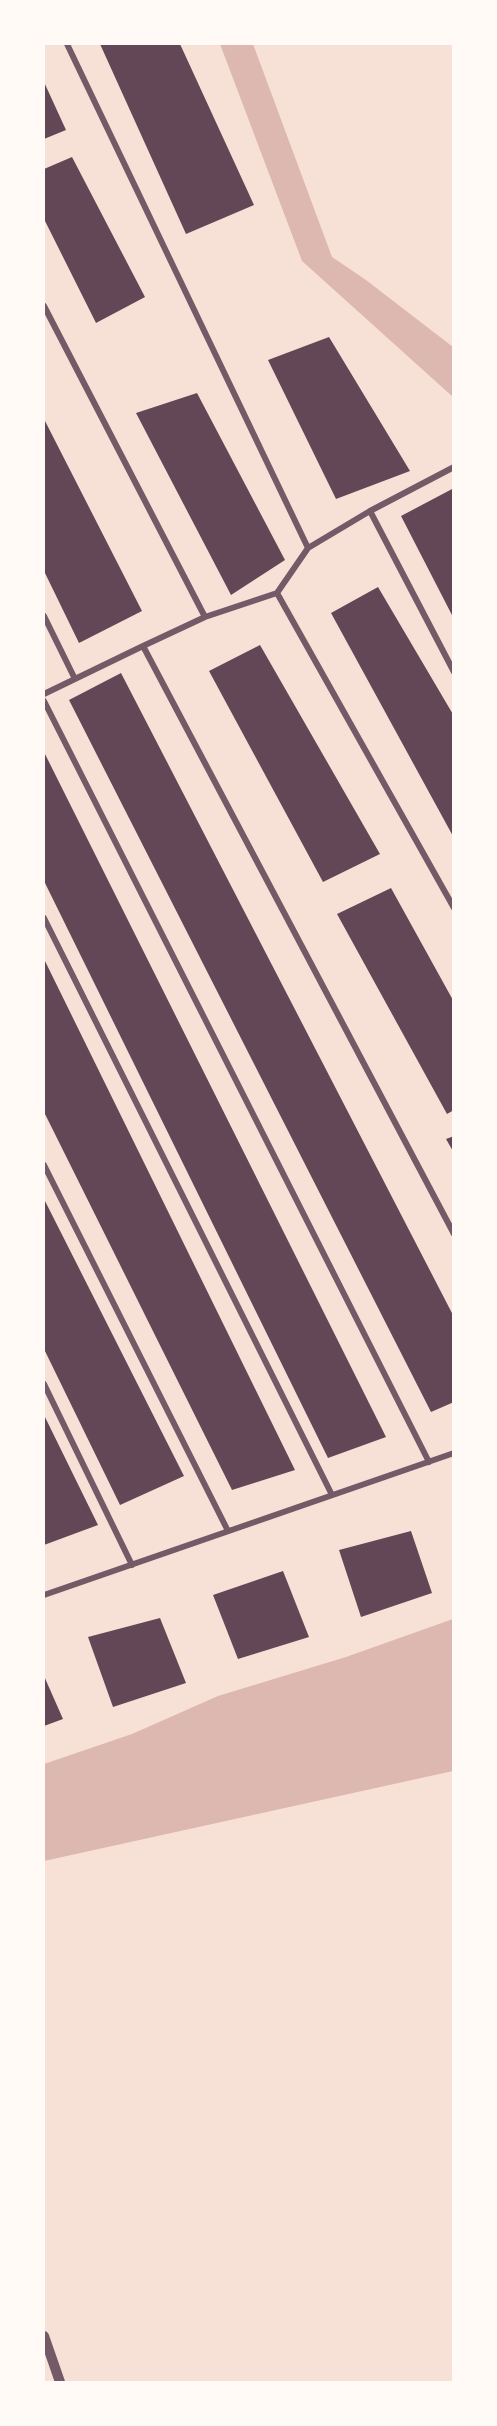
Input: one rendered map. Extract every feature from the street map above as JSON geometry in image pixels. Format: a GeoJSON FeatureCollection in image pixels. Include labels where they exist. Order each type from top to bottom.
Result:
{"type":"FeatureCollection","features":[{"type":"Feature","properties":{"kind":"street"},"geometry":{"type":"LineString","coordinates":[[67,44],[308,548]]}},
{"type":"Feature","properties":{"kind":"street"},"geometry":{"type":"LineString","coordinates":[[44,306],[205,617]]}},
{"type":"Feature","properties":{"kind":"street"},"geometry":{"type":"LineString","coordinates":[[44,694],[205,617],[277,593],[308,548],[370,511],[453,467]]}},
{"type":"Feature","properties":{"kind":"street"},"geometry":{"type":"LineString","coordinates":[[370,511],[453,672]]}},
{"type":"Feature","properties":{"kind":"street"},"geometry":{"type":"LineString","coordinates":[[277,593],[451,897],[453,908]]}},
{"type":"Feature","properties":{"kind":"street"},"geometry":{"type":"LineString","coordinates":[[44,616],[75,679]]}},
{"type":"Feature","properties":{"kind":"street"},"geometry":{"type":"LineString","coordinates":[[143,646],[453,1234]]}},
{"type":"Feature","properties":{"kind":"street"},"geometry":{"type":"LineString","coordinates":[[44,701],[429,1462]]}},
{"type":"Feature","properties":{"kind":"street"},"geometry":{"type":"LineString","coordinates":[[44,918],[332,1495]]}},
{"type":"Feature","properties":{"kind":"street"},"geometry":{"type":"LineString","coordinates":[[44,1165],[228,1531]]}},
{"type":"Feature","properties":{"kind":"street"},"geometry":{"type":"LineString","coordinates":[[44,1384],[132,1565]]}},
{"type":"Feature","properties":{"kind":"street"},"geometry":{"type":"LineString","coordinates":[[44,1595],[453,1453]]}},
{"type":"Feature","properties":{"kind":"street"},"geometry":{"type":"LineString","coordinates":[[44,2336],[60,2382]]}},
{"type":"Feature","properties":{"kind":"shaded area"},"geometry":{"type":"Polygon","coordinates":[[[220,44],[253,44],[332,257],[366,280],[453,347],[453,397],[302,261],[220,44]]]}},
{"type":"Feature","properties":{"kind":"shaded area"},"geometry":{"type":"Polygon","coordinates":[[[453,1619],[453,1771],[44,1861],[44,1764],[132,1734],[218,1696],[346,1657],[453,1619]]]}},
{"type":"Feature","properties":{"kind":"building"},"geometry":{"type":"Polygon","coordinates":[[[100,44],[180,44],[254,205],[186,234],[100,44]]]}},
{"type":"Feature","properties":{"kind":"building"},"geometry":{"type":"Polygon","coordinates":[[[44,82],[66,130],[44,139],[44,82]]]}},
{"type":"Feature","properties":{"kind":"building"},"geometry":{"type":"Polygon","coordinates":[[[72,157],[145,297],[96,323],[44,219],[44,169],[72,157]]]}},
{"type":"Feature","properties":{"kind":"building"},"geometry":{"type":"Polygon","coordinates":[[[329,337],[410,471],[336,499],[268,360],[329,337]]]}},
{"type":"Feature","properties":{"kind":"building"},"geometry":{"type":"Polygon","coordinates":[[[197,393],[285,560],[231,595],[136,413],[197,393]]]}},
{"type":"Feature","properties":{"kind":"building"},"geometry":{"type":"Polygon","coordinates":[[[44,419],[142,611],[79,643],[44,571],[44,419]]]}},
{"type":"Feature","properties":{"kind":"building"},"geometry":{"type":"Polygon","coordinates":[[[454,488],[454,619],[401,516],[454,488]]]}},
{"type":"Feature","properties":{"kind":"building"},"geometry":{"type":"Polygon","coordinates":[[[378,587],[454,716],[454,838],[331,613],[378,587]]]}},
{"type":"Feature","properties":{"kind":"building"},"geometry":{"type":"Polygon","coordinates":[[[260,645],[380,854],[323,882],[209,671],[260,645]]]}},
{"type":"Feature","properties":{"kind":"building"},"geometry":{"type":"Polygon","coordinates":[[[121,673],[454,1317],[454,1402],[431,1412],[69,700],[121,673]]]}},
{"type":"Feature","properties":{"kind":"building"},"geometry":{"type":"Polygon","coordinates":[[[44,752],[386,1437],[328,1458],[44,881],[44,752]]]}},
{"type":"Feature","properties":{"kind":"building"},"geometry":{"type":"Polygon","coordinates":[[[391,888],[454,1002],[454,1110],[447,1114],[337,914],[391,888]]]}},
{"type":"Feature","properties":{"kind":"building"},"geometry":{"type":"Polygon","coordinates":[[[44,959],[295,1470],[232,1490],[44,1112],[44,959]]]}},
{"type":"Feature","properties":{"kind":"building"},"geometry":{"type":"Polygon","coordinates":[[[454,1136],[454,1153],[446,1139],[454,1136]]]}},
{"type":"Feature","properties":{"kind":"building"},"geometry":{"type":"Polygon","coordinates":[[[44,1199],[184,1476],[120,1505],[44,1349],[44,1199]]]}},
{"type":"Feature","properties":{"kind":"building"},"geometry":{"type":"Polygon","coordinates":[[[44,1415],[98,1525],[44,1545],[44,1415]]]}},
{"type":"Feature","properties":{"kind":"building"},"geometry":{"type":"Polygon","coordinates":[[[411,1531],[432,1593],[361,1617],[339,1550],[411,1531]]]}},
{"type":"Feature","properties":{"kind":"building"},"geometry":{"type":"Polygon","coordinates":[[[283,1571],[309,1637],[238,1659],[213,1595],[283,1571]]]}},
{"type":"Feature","properties":{"kind":"building"},"geometry":{"type":"Polygon","coordinates":[[[160,1618],[186,1683],[113,1707],[88,1637],[160,1618]]]}},
{"type":"Feature","properties":{"kind":"building"},"geometry":{"type":"Polygon","coordinates":[[[44,1676],[63,1719],[44,1726],[44,1676]]]}}]}
